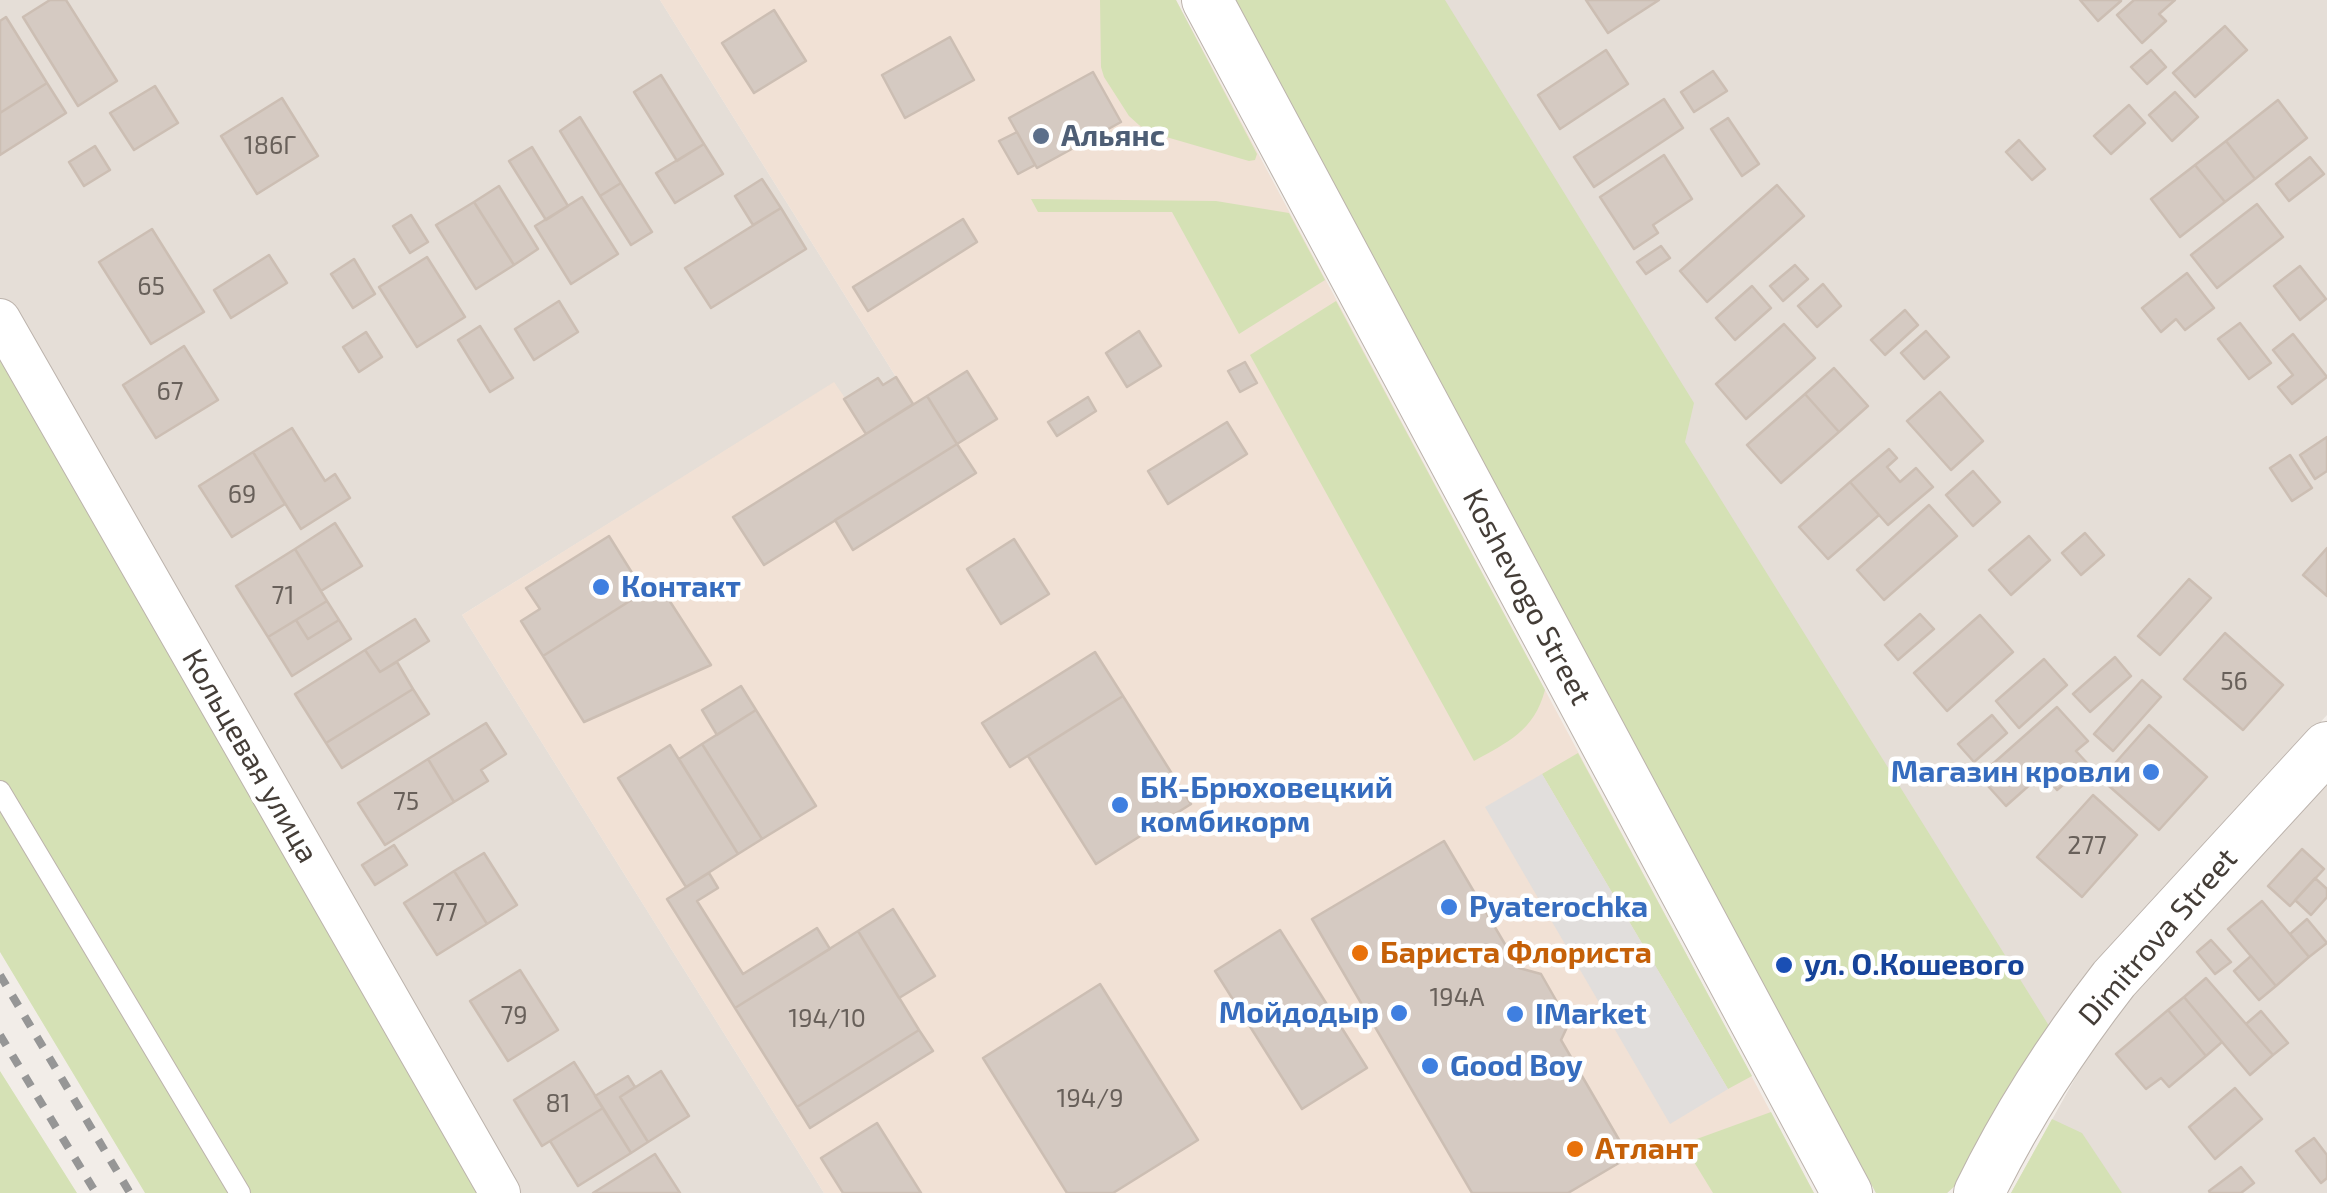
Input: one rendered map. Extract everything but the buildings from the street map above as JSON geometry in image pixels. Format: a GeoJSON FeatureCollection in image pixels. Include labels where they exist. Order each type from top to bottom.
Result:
{"type":"FeatureCollection","features":[{"type":"Feature","properties":{"kind":"street","name":"Koshevogo Street"},"geometry":{"type":"LineString","coordinates":[[1207,0],[1847,1193]]}},
{"type":"Feature","properties":{"kind":"street","name":"Кольцевая улица"},"geometry":{"type":"LineString","coordinates":[[0,320],[500,1193]]}},
{"type":"Feature","properties":{"kind":"street","name":"Dimitrova Street"},"geometry":{"type":"LineString","coordinates":[[1979,1193],[2035,1092],[2105,991],[2327,747]]}},
{"type":"Feature","properties":{"kind":"lane"},"geometry":{"type":"LineString","coordinates":[[0,791],[240,1193]]}},
{"type":"Feature","properties":{"kind":"shaded area"},"geometry":{"type":"Polygon","coordinates":[[[0,0],[660,0],[896,377],[844,399],[834,383],[462,615],[824,1193],[485,1193],[0,346],[0,0]]]}},
{"type":"Feature","properties":{"kind":"shaded area"},"geometry":{"type":"Polygon","coordinates":[[[660,0],[1176,0],[1814,1193],[824,1193],[462,615],[834,382],[845,398],[878,378],[883,385],[896,377],[660,0]]]}},
{"type":"Feature","properties":{"kind":"shaded area"},"geometry":{"type":"Polygon","coordinates":[[[1232,0],[2327,0],[2327,715],[2076,988],[1956,1185],[1947,1193],[1876,1193],[1232,0]]]}},
{"type":"Feature","properties":{"kind":"shaded area"},"geometry":{"type":"Polygon","coordinates":[[[1542,774],[1728,1089],[1670,1124],[1485,807],[1542,774]]]}},
{"type":"Feature","properties":{"kind":"shaded area"},"geometry":{"type":"Polygon","coordinates":[[[2327,779],[2327,1193],[2011,1193],[2096,1041],[2130,995],[2327,779]]]}},
{"type":"Feature","properties":{"kind":"green space"},"geometry":{"type":"Polygon","coordinates":[[[1100,0],[1176,0],[1257,154],[1255,160],[1149,132],[1129,116],[1101,67],[1100,0]]]}},
{"type":"Feature","properties":{"kind":"green space"},"geometry":{"type":"Polygon","coordinates":[[[1232,0],[1445,0],[1694,403],[1685,442],[2051,1029],[1956,1185],[1947,1193],[1876,1193],[1232,0]]]}},
{"type":"Feature","properties":{"kind":"green space"},"geometry":{"type":"Polygon","coordinates":[[[1031,199],[1216,201],[1289,213],[1325,280],[1239,334],[1172,212],[1038,212],[1031,199]]]}},
{"type":"Feature","properties":{"kind":"green space"},"geometry":{"type":"Polygon","coordinates":[[[1336,301],[1545,690],[1527,725],[1509,741],[1474,761],[1250,355],[1336,301]]]}},
{"type":"Feature","properties":{"kind":"green space"},"geometry":{"type":"Polygon","coordinates":[[[0,346],[485,1193],[145,1193],[0,952],[0,346]]]}},
{"type":"Feature","properties":{"kind":"green space"},"geometry":{"type":"Polygon","coordinates":[[[1578,753],[1752,1076],[1728,1089],[1542,774],[1578,753]]]}},
{"type":"Feature","properties":{"kind":"green space"},"geometry":{"type":"Polygon","coordinates":[[[0,1071],[77,1193],[0,1193],[0,1071]]]}},
{"type":"Feature","properties":{"kind":"green space"},"geometry":{"type":"Polygon","coordinates":[[[1771,1112],[1814,1193],[1713,1193],[1683,1144],[1771,1112]]]}},
{"type":"Feature","properties":{"kind":"green space"},"geometry":{"type":"Polygon","coordinates":[[[2052,1119],[2082,1133],[2122,1193],[2011,1193],[2052,1119]]]}},
{"type":"Feature","properties":{"kind":"railway"},"geometry":{"type":"LineString","coordinates":[[0,975],[130,1193]]}},
{"type":"Feature","properties":{"kind":"railway"},"geometry":{"type":"LineString","coordinates":[[0,1035],[96,1193]]}},
{"type":"Feature","properties":{"kind":"place","name":"Альянс"},"geometry":{"type":"Point","coordinates":[1041,136]}},
{"type":"Feature","properties":{"kind":"place","name":"Контакт"},"geometry":{"type":"Point","coordinates":[601,587]}},
{"type":"Feature","properties":{"kind":"place","name":"Магазин кровли"},"geometry":{"type":"Point","coordinates":[2151,772]}},
{"type":"Feature","properties":{"kind":"place","name":"БК-Брюховецкий комбикорм"},"geometry":{"type":"Point","coordinates":[1120,805]}},
{"type":"Feature","properties":{"kind":"place","name":"Pyaterochka"},"geometry":{"type":"Point","coordinates":[1449,907]}},
{"type":"Feature","properties":{"kind":"place","name":"Бариста Флориста"},"geometry":{"type":"Point","coordinates":[1360,953]}},
{"type":"Feature","properties":{"kind":"place","name":"ул. О.Кошевого"},"geometry":{"type":"Point","coordinates":[1784,965]}},
{"type":"Feature","properties":{"kind":"place","name":"Мойдодыр"},"geometry":{"type":"Point","coordinates":[1399,1013]}},
{"type":"Feature","properties":{"kind":"place","name":"IMarket"},"geometry":{"type":"Point","coordinates":[1515,1014]}},
{"type":"Feature","properties":{"kind":"place","name":"Good Boy"},"geometry":{"type":"Point","coordinates":[1430,1066]}},
{"type":"Feature","properties":{"kind":"place","name":"Атлант"},"geometry":{"type":"Point","coordinates":[1575,1149]}}]}
